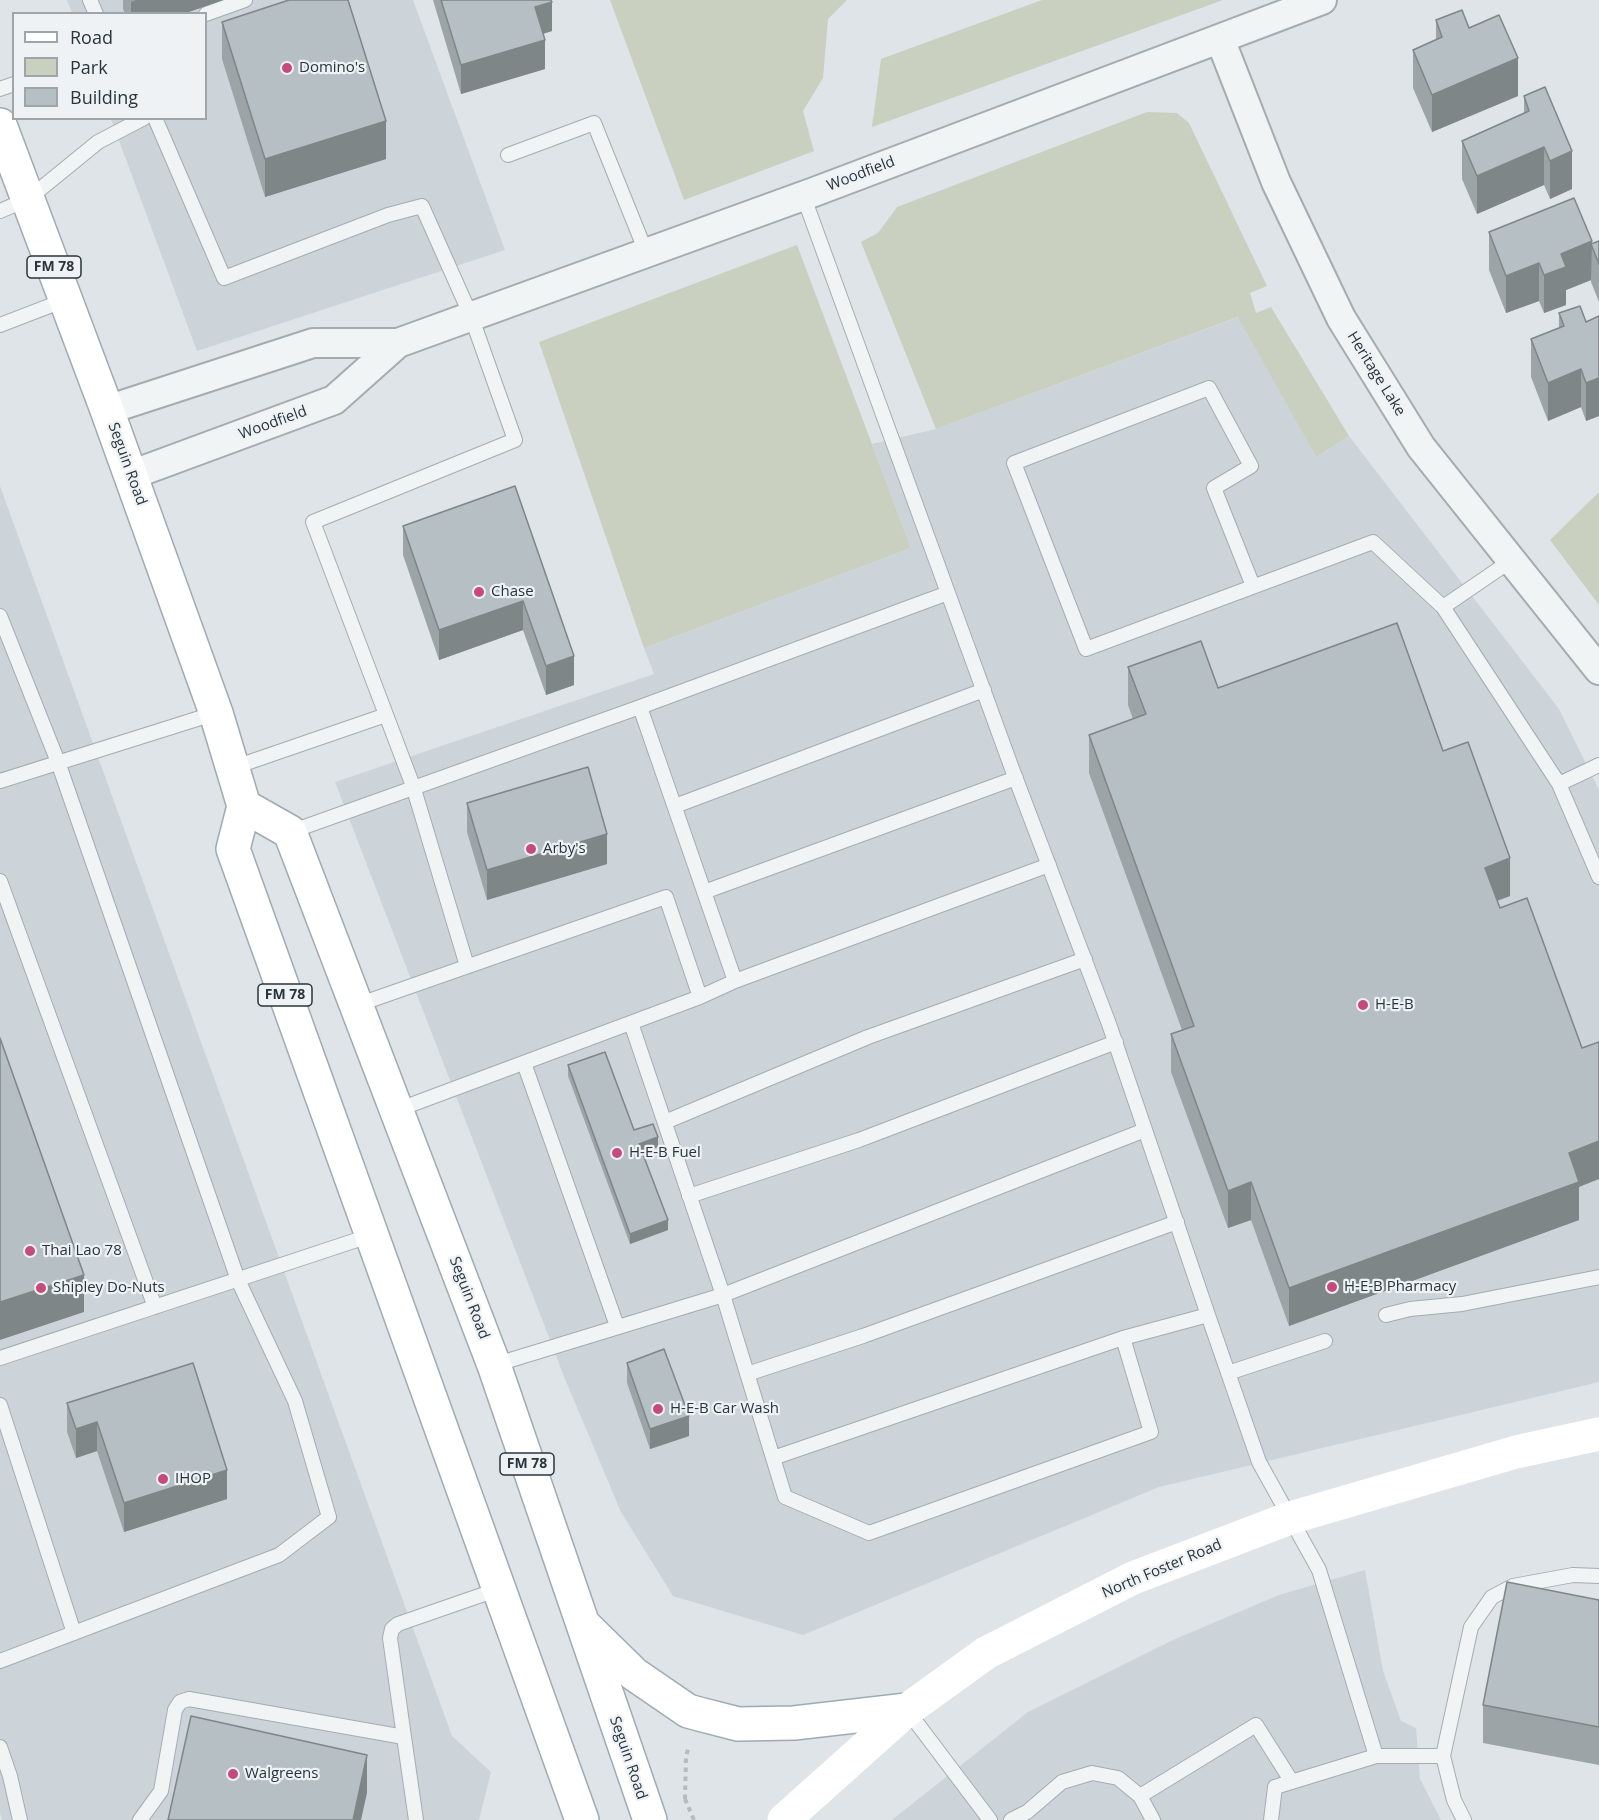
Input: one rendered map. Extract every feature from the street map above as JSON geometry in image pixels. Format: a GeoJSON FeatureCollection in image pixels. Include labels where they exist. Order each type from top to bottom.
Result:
{"type":"FeatureCollection","features":[{"type":"Feature","properties":{"kind":"main road","name":"Seguin Road"},"geometry":{"type":"LineString","coordinates":[[0,125],[14,205],[66,300],[216,713],[244,806]]}},
{"type":"Feature","properties":{"kind":"main road"},"geometry":{"type":"LineString","coordinates":[[244,806],[290,832]]}},
{"type":"Feature","properties":{"kind":"main road","name":"FM 78"},"geometry":{"type":"LineString","coordinates":[[244,806],[232,849],[582,1820]]}},
{"type":"Feature","properties":{"kind":"main road","name":"Seguin Road"},"geometry":{"type":"LineString","coordinates":[[290,832],[494,1365],[580,1622],[650,1820]]}},
{"type":"Feature","properties":{"kind":"main road","name":"North Foster Road"},"geometry":{"type":"LineString","coordinates":[[784,1820],[907,1710],[986,1653],[1122,1583],[1290,1518],[1516,1452],[1599,1434]]}},
{"type":"Feature","properties":{"kind":"main road"},"geometry":{"type":"LineString","coordinates":[[580,1622],[634,1674],[688,1711],[699,1714],[738,1724],[794,1723],[907,1710]]}},
{"type":"Feature","properties":{"kind":"street","name":"Woodfield"},"geometry":{"type":"LineString","coordinates":[[107,410],[313,343],[398,343],[803,195],[1322,0]]}},
{"type":"Feature","properties":{"kind":"street","name":"Heritage Lake"},"geometry":{"type":"LineString","coordinates":[[1220,39],[1276,182],[1341,318],[1421,447],[1599,669]]}},
{"type":"Feature","properties":{"kind":"street","name":"Woodfield"},"geometry":{"type":"LineString","coordinates":[[131,475],[334,400],[398,343]]}},
{"type":"Feature","properties":{"kind":"lane"},"geometry":{"type":"LineString","coordinates":[[207,14],[245,0]]}},
{"type":"Feature","properties":{"kind":"lane"},"geometry":{"type":"LineString","coordinates":[[14,205],[98,142],[140,120]]}},
{"type":"Feature","properties":{"kind":"lane"},"geometry":{"type":"LineString","coordinates":[[156,120],[224,278],[388,215],[422,206],[471,316],[515,440],[313,522],[413,786],[467,966]]}},
{"type":"Feature","properties":{"kind":"lane"},"geometry":{"type":"LineString","coordinates":[[508,155],[594,123],[646,252]]}},
{"type":"Feature","properties":{"kind":"lane"},"geometry":{"type":"LineString","coordinates":[[803,195],[1016,778],[1116,1042],[1259,1462],[1319,1570],[1376,1756]]}},
{"type":"Feature","properties":{"kind":"lane"},"geometry":{"type":"LineString","coordinates":[[0,325],[66,300]]}},
{"type":"Feature","properties":{"kind":"lane"},"geometry":{"type":"LineString","coordinates":[[1253,586],[1214,488],[1251,466],[1209,388],[1014,463],[1086,649],[1373,542],[1443,607],[1559,784],[1599,877]]}},
{"type":"Feature","properties":{"kind":"lane"},"geometry":{"type":"LineString","coordinates":[[1443,607],[1512,560]]}},
{"type":"Feature","properties":{"kind":"lane"},"geometry":{"type":"LineString","coordinates":[[290,832],[413,786],[640,707],[948,593]]}},
{"type":"Feature","properties":{"kind":"lane"},"geometry":{"type":"LineString","coordinates":[[0,616],[58,762],[238,1280],[295,1401],[329,1517],[279,1555],[0,1661]]}},
{"type":"Feature","properties":{"kind":"lane"},"geometry":{"type":"LineString","coordinates":[[675,806],[984,690]]}},
{"type":"Feature","properties":{"kind":"lane"},"geometry":{"type":"LineString","coordinates":[[640,707],[735,981]]}},
{"type":"Feature","properties":{"kind":"lane"},"geometry":{"type":"LineString","coordinates":[[0,781],[216,713]]}},
{"type":"Feature","properties":{"kind":"lane"},"geometry":{"type":"LineString","coordinates":[[232,768],[387,715]]}},
{"type":"Feature","properties":{"kind":"lane"},"geometry":{"type":"LineString","coordinates":[[1559,784],[1599,765]]}},
{"type":"Feature","properties":{"kind":"lane"},"geometry":{"type":"LineString","coordinates":[[704,892],[1016,778]]}},
{"type":"Feature","properties":{"kind":"lane"},"geometry":{"type":"LineString","coordinates":[[397,1110],[700,997],[735,981],[1049,865]]}},
{"type":"Feature","properties":{"kind":"lane"},"geometry":{"type":"LineString","coordinates":[[0,881],[155,1308]]}},
{"type":"Feature","properties":{"kind":"lane"},"geometry":{"type":"LineString","coordinates":[[357,1005],[666,897],[700,997]]}},
{"type":"Feature","properties":{"kind":"lane"},"geometry":{"type":"LineString","coordinates":[[665,1122],[868,1037],[1085,959]]}},
{"type":"Feature","properties":{"kind":"lane"},"geometry":{"type":"LineString","coordinates":[[631,1023],[723,1295],[785,1497],[869,1533],[1150,1432],[1123,1338]]}},
{"type":"Feature","properties":{"kind":"lane"},"geometry":{"type":"LineString","coordinates":[[689,1196],[859,1140],[1116,1042]]}},
{"type":"Feature","properties":{"kind":"lane"},"geometry":{"type":"LineString","coordinates":[[524,1062],[617,1326]]}},
{"type":"Feature","properties":{"kind":"lane"},"geometry":{"type":"LineString","coordinates":[[494,1365],[723,1295],[1145,1130]]}},
{"type":"Feature","properties":{"kind":"lane"},"geometry":{"type":"LineString","coordinates":[[747,1374],[863,1336],[1177,1222]]}},
{"type":"Feature","properties":{"kind":"lane"},"geometry":{"type":"LineString","coordinates":[[0,1358],[372,1235]]}},
{"type":"Feature","properties":{"kind":"lane"},"geometry":{"type":"LineString","coordinates":[[1386,1315],[1410,1309],[1462,1304],[1599,1277]]}},
{"type":"Feature","properties":{"kind":"lane"},"geometry":{"type":"LineString","coordinates":[[773,1458],[1123,1338],[1208,1315]]}},
{"type":"Feature","properties":{"kind":"lane"},"geometry":{"type":"LineString","coordinates":[[1228,1373],[1325,1341]]}},
{"type":"Feature","properties":{"kind":"lane"},"geometry":{"type":"LineString","coordinates":[[0,1405],[74,1633]]}},
{"type":"Feature","properties":{"kind":"lane"},"geometry":{"type":"LineString","coordinates":[[1464,1820],[1454,1800],[1443,1756],[1471,1627],[1492,1597],[1513,1586],[1573,1575],[1599,1576]]}},
{"type":"Feature","properties":{"kind":"lane"},"geometry":{"type":"LineString","coordinates":[[416,1820],[390,1638],[392,1629],[398,1624],[499,1589]]}},
{"type":"Feature","properties":{"kind":"lane"},"geometry":{"type":"LineString","coordinates":[[140,1820],[161,1791],[175,1710],[180,1702],[189,1699],[404,1737]]}},
{"type":"Feature","properties":{"kind":"lane"},"geometry":{"type":"LineString","coordinates":[[907,1710],[990,1820]]}},
{"type":"Feature","properties":{"kind":"lane"},"geometry":{"type":"LineString","coordinates":[[1140,1796],[1256,1725],[1292,1782]]}},
{"type":"Feature","properties":{"kind":"lane"},"geometry":{"type":"LineString","coordinates":[[0,1747],[10,1776],[20,1820]]}},
{"type":"Feature","properties":{"kind":"lane"},"geometry":{"type":"LineString","coordinates":[[1271,1820],[1275,1788],[1376,1756],[1443,1756]]}},
{"type":"Feature","properties":{"kind":"lane"},"geometry":{"type":"LineString","coordinates":[[1011,1820],[1027,1812],[1062,1782],[1092,1773],[1119,1778],[1140,1796],[1153,1820]]}},
{"type":"Feature","properties":{"kind":"path"},"geometry":{"type":"LineString","coordinates":[[686,1798],[686,1756],[692,1737]]}},
{"type":"Feature","properties":{"kind":"shaded area"},"geometry":{"type":"Polygon","coordinates":[[[67,0],[413,0],[505,250],[197,351],[111,120],[207,120],[207,12],[72,12],[67,0]]]}},
{"type":"Feature","properties":{"kind":"shaded area"},"geometry":{"type":"Polygon","coordinates":[[[1239,317],[1316,457],[1349,436],[1559,709],[1599,790],[1599,1382],[1159,1487],[803,1635],[673,1596],[621,1512],[565,1379],[335,782],[654,674],[644,648],[911,548],[872,444],[936,429],[1239,317]]]}},
{"type":"Feature","properties":{"kind":"shaded area"},"geometry":{"type":"Polygon","coordinates":[[[0,486],[452,1736],[491,1772],[479,1820],[2,1820],[0,1813],[0,486]]]}},
{"type":"Feature","properties":{"kind":"shaded area"},"geometry":{"type":"Polygon","coordinates":[[[1365,1570],[1383,1671],[1401,1721],[1416,1728],[1420,1779],[1441,1820],[892,1820],[1028,1712],[1173,1640],[1279,1595],[1365,1570]]]}},
{"type":"Feature","properties":{"kind":"green space"},"geometry":{"type":"Polygon","coordinates":[[[610,0],[847,0],[828,19],[823,78],[803,111],[814,151],[684,200],[610,0]]]}},
{"type":"Feature","properties":{"kind":"green space"},"geometry":{"type":"Polygon","coordinates":[[[1042,0],[1223,0],[872,127],[881,59],[1042,0]]]}},
{"type":"Feature","properties":{"kind":"green space"},"geometry":{"type":"Polygon","coordinates":[[[1147,112],[1177,113],[1189,123],[1267,286],[1250,293],[1256,313],[1271,307],[1349,436],[1316,457],[1238,317],[936,429],[861,242],[878,233],[897,207],[1147,112]]]}},
{"type":"Feature","properties":{"kind":"green space"},"geometry":{"type":"Polygon","coordinates":[[[797,245],[911,548],[644,648],[539,342],[797,245]]]}},
{"type":"Feature","properties":{"kind":"green space"},"geometry":{"type":"Polygon","coordinates":[[[1599,492],[1599,605],[1550,540],[1599,492]]]}},
{"type":"Feature","properties":{"kind":"building"},"geometry":{"type":"Polygon","coordinates":[[[289,0],[348,0],[386,121],[265,159],[222,22],[289,0]]]}},
{"type":"Feature","properties":{"kind":"building"},"geometry":{"type":"Polygon","coordinates":[[[441,0],[551,0],[552,2],[535,7],[545,40],[461,65],[441,0]]]}},
{"type":"Feature","properties":{"kind":"building"},"geometry":{"type":"Polygon","coordinates":[[[1462,10],[1469,28],[1499,15],[1518,58],[1432,95],[1413,50],[1442,37],[1436,20],[1462,10]]]}},
{"type":"Feature","properties":{"kind":"building"},"geometry":{"type":"Polygon","coordinates":[[[1545,87],[1572,151],[1550,161],[1544,147],[1477,176],[1462,141],[1529,111],[1524,96],[1545,87]]]}},
{"type":"Feature","properties":{"kind":"building"},"geometry":{"type":"Polygon","coordinates":[[[1574,198],[1592,241],[1561,254],[1566,267],[1544,275],[1539,263],[1506,276],[1489,232],[1574,198]]]}},
{"type":"Feature","properties":{"kind":"building"},"geometry":{"type":"Polygon","coordinates":[[[1599,241],[1599,264],[1591,244],[1599,241]]]}},
{"type":"Feature","properties":{"kind":"building"},"geometry":{"type":"Polygon","coordinates":[[[1580,306],[1586,322],[1599,316],[1599,378],[1586,383],[1581,369],[1548,383],[1531,339],[1564,326],[1559,313],[1580,306]]]}},
{"type":"Feature","properties":{"kind":"building","name":"Chase"},"geometry":{"type":"Polygon","coordinates":[[[515,486],[574,656],[546,666],[523,601],[439,630],[403,526],[515,486]]]}},
{"type":"Feature","properties":{"kind":"building","name":"H-E-B"},"geometry":{"type":"Polygon","coordinates":[[[1397,623],[1443,751],[1468,742],[1510,858],[1485,868],[1500,908],[1527,898],[1582,1048],[1599,1042],[1599,1141],[1569,1153],[1579,1182],[1289,1288],[1251,1182],[1228,1191],[1171,1034],[1194,1026],[1089,735],[1146,714],[1128,667],[1201,641],[1218,688],[1397,623]]]}},
{"type":"Feature","properties":{"kind":"building"},"geometry":{"type":"Polygon","coordinates":[[[588,767],[607,834],[487,870],[467,803],[588,767]]]}},
{"type":"Feature","properties":{"kind":"building"},"geometry":{"type":"Polygon","coordinates":[[[0,1038],[84,1275],[0,1302],[0,1038]]]}},
{"type":"Feature","properties":{"kind":"building","name":"H-E-B Fuel"},"geometry":{"type":"Polygon","coordinates":[[[605,1052],[634,1130],[653,1124],[658,1137],[639,1144],[668,1220],[630,1234],[568,1065],[605,1052]]]}},
{"type":"Feature","properties":{"kind":"building","name":"H-E-B Car Wash"},"geometry":{"type":"Polygon","coordinates":[[[664,1349],[689,1416],[650,1429],[627,1363],[664,1349]]]}},
{"type":"Feature","properties":{"kind":"building","name":"IHOP"},"geometry":{"type":"Polygon","coordinates":[[[193,1363],[227,1470],[124,1503],[97,1422],[76,1429],[67,1403],[193,1363]]]}},
{"type":"Feature","properties":{"kind":"building"},"geometry":{"type":"Polygon","coordinates":[[[1507,1582],[1599,1600],[1599,1727],[1483,1705],[1507,1582]]]}},
{"type":"Feature","properties":{"kind":"building"},"geometry":{"type":"Polygon","coordinates":[[[191,1716],[367,1755],[353,1820],[168,1820],[191,1716]]]}},
{"type":"Feature","properties":{"kind":"place","name":"Domino's"},"geometry":{"type":"Point","coordinates":[287,68]}},
{"type":"Feature","properties":{"kind":"place","name":"Chase"},"geometry":{"type":"Point","coordinates":[479,592]}},
{"type":"Feature","properties":{"kind":"place","name":"Arby's"},"geometry":{"type":"Point","coordinates":[531,849]}},
{"type":"Feature","properties":{"kind":"place","name":"H-E-B"},"geometry":{"type":"Point","coordinates":[1363,1005]}},
{"type":"Feature","properties":{"kind":"place","name":"H-E-B Fuel"},"geometry":{"type":"Point","coordinates":[617,1153]}},
{"type":"Feature","properties":{"kind":"place","name":"Thai Lao 78"},"geometry":{"type":"Point","coordinates":[30,1251]}},
{"type":"Feature","properties":{"kind":"place","name":"H-E-B Pharmacy"},"geometry":{"type":"Point","coordinates":[1332,1287]}},
{"type":"Feature","properties":{"kind":"place","name":"Shipley Do-Nuts"},"geometry":{"type":"Point","coordinates":[41,1288]}},
{"type":"Feature","properties":{"kind":"place","name":"H-E-B Car Wash"},"geometry":{"type":"Point","coordinates":[658,1409]}},
{"type":"Feature","properties":{"kind":"place","name":"IHOP"},"geometry":{"type":"Point","coordinates":[163,1479]}},
{"type":"Feature","properties":{"kind":"place","name":"Walgreens"},"geometry":{"type":"Point","coordinates":[233,1774]}}]}
